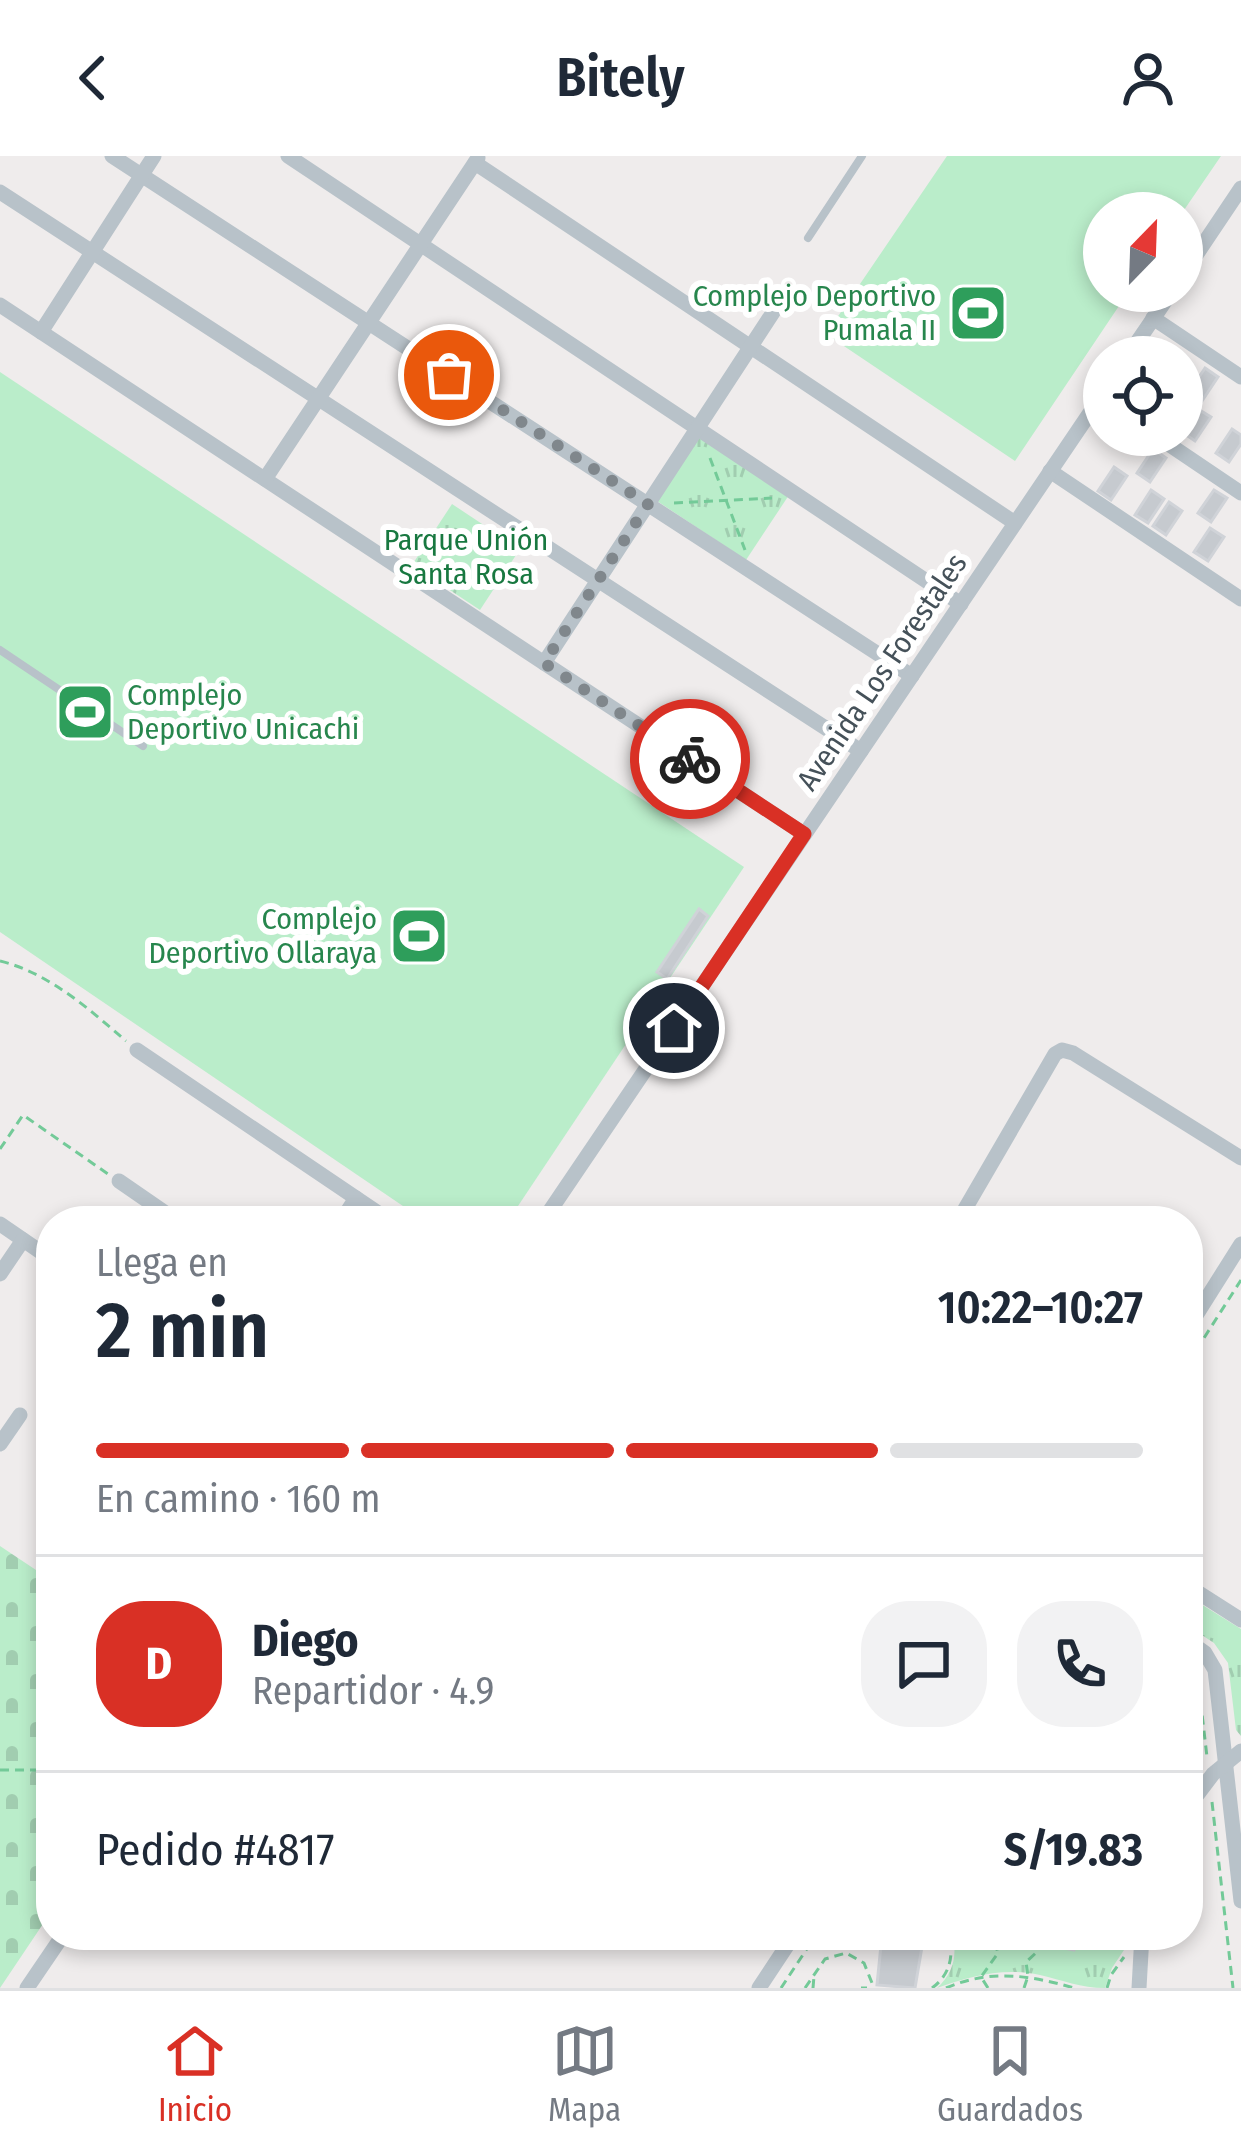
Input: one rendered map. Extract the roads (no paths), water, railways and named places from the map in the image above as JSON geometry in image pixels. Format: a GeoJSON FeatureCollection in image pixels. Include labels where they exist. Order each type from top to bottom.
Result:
{"type":"FeatureCollection","features":[{"type":"Feature","properties":{"kind":"street"},"geometry":{"type":"LineString","coordinates":[[112,156],[912,676]]}},
{"type":"Feature","properties":{"kind":"street"},"geometry":{"type":"LineString","coordinates":[[41,332],[154,156]]}},
{"type":"Feature","properties":{"kind":"street"},"geometry":{"type":"LineString","coordinates":[[288,156],[961,604]]}},
{"type":"Feature","properties":{"kind":"street"},"geometry":{"type":"LineString","coordinates":[[265,479],[478,159],[1015,523]]}},
{"type":"Feature","properties":{"kind":"street"},"geometry":{"type":"LineString","coordinates":[[1203,245],[1241,188]]}},
{"type":"Feature","properties":{"kind":"street"},"geometry":{"type":"LineString","coordinates":[[0,192],[861,752]]}},
{"type":"Feature","properties":{"kind":"street"},"geometry":{"type":"LineString","coordinates":[[0,305],[804,834]]}},
{"type":"Feature","properties":{"kind":"street"},"geometry":{"type":"LineString","coordinates":[[544,663],[774,311]]}},
{"type":"Feature","properties":{"kind":"street"},"geometry":{"type":"LineString","coordinates":[[1142,336],[1158,312]]}},
{"type":"Feature","properties":{"kind":"street"},"geometry":{"type":"LineString","coordinates":[[1154,318],[1241,377]]}},
{"type":"Feature","properties":{"kind":"street","name":"Avenida Los Forestales"},"geometry":{"type":"LineString","coordinates":[[552,1206],[1083,425]]}},
{"type":"Feature","properties":{"kind":"street"},"geometry":{"type":"LineString","coordinates":[[1186,456],[1241,493]]}},
{"type":"Feature","properties":{"kind":"street"},"geometry":{"type":"LineString","coordinates":[[1050,471],[1241,599]]}},
{"type":"Feature","properties":{"kind":"street"},"geometry":{"type":"LineString","coordinates":[[136,1050],[368,1206]]}},
{"type":"Feature","properties":{"kind":"street"},"geometry":{"type":"LineString","coordinates":[[967,1206],[1055,1054],[1062,1050],[1241,1158]]}},
{"type":"Feature","properties":{"kind":"street"},"geometry":{"type":"LineString","coordinates":[[119,1181],[155,1206]]}},
{"type":"Feature","properties":{"kind":"street"},"geometry":{"type":"LineString","coordinates":[[350,1206],[356,1198]]}},
{"type":"Feature","properties":{"kind":"street"},"geometry":{"type":"LineString","coordinates":[[0,1225],[36,1249]]}},
{"type":"Feature","properties":{"kind":"street"},"geometry":{"type":"LineString","coordinates":[[0,1274],[22,1240]]}},
{"type":"Feature","properties":{"kind":"street"},"geometry":{"type":"LineString","coordinates":[[1203,1304],[1241,1244]]}},
{"type":"Feature","properties":{"kind":"street"},"geometry":{"type":"LineString","coordinates":[[0,1444],[20,1415]]}},
{"type":"Feature","properties":{"kind":"street"},"geometry":{"type":"LineString","coordinates":[[1203,1596],[1241,1620]]}},
{"type":"Feature","properties":{"kind":"street"},"geometry":{"type":"LineString","coordinates":[[1203,1652],[1214,1664],[1241,1901]]}},
{"type":"Feature","properties":{"kind":"street"},"geometry":{"type":"LineString","coordinates":[[1203,1787],[1241,1751]]}},
{"type":"Feature","properties":{"kind":"street"},"geometry":{"type":"LineString","coordinates":[[27,1988],[53,1950]]}},
{"type":"Feature","properties":{"kind":"street"},"geometry":{"type":"LineString","coordinates":[[759,1988],[784,1950]]}},
{"type":"Feature","properties":{"kind":"street"},"geometry":{"type":"LineString","coordinates":[[1139,1988],[1141,1950]]}},
{"type":"Feature","properties":{"kind":"lane"},"geometry":{"type":"LineString","coordinates":[[808,238],[862,156]]}},
{"type":"Feature","properties":{"kind":"lane"},"geometry":{"type":"LineString","coordinates":[[0,650],[143,746]]}},
{"type":"Feature","properties":{"kind":"place","name":"Complejo Deportivo Pumala II"},"geometry":{"type":"Point","coordinates":[978,313]}},
{"type":"Feature","properties":{"kind":"place","name":"Complejo Deportivo Unicachi"},"geometry":{"type":"Point","coordinates":[85,712]}},
{"type":"Feature","properties":{"kind":"place","name":"Complejo Deportivo Ollaraya"},"geometry":{"type":"Point","coordinates":[419,936]}},
{"type":"Feature","properties":{"kind":"park label","name":"Parque Unión Santa Rosa"},"geometry":{"type":"Point","coordinates":[466,557]}}]}
